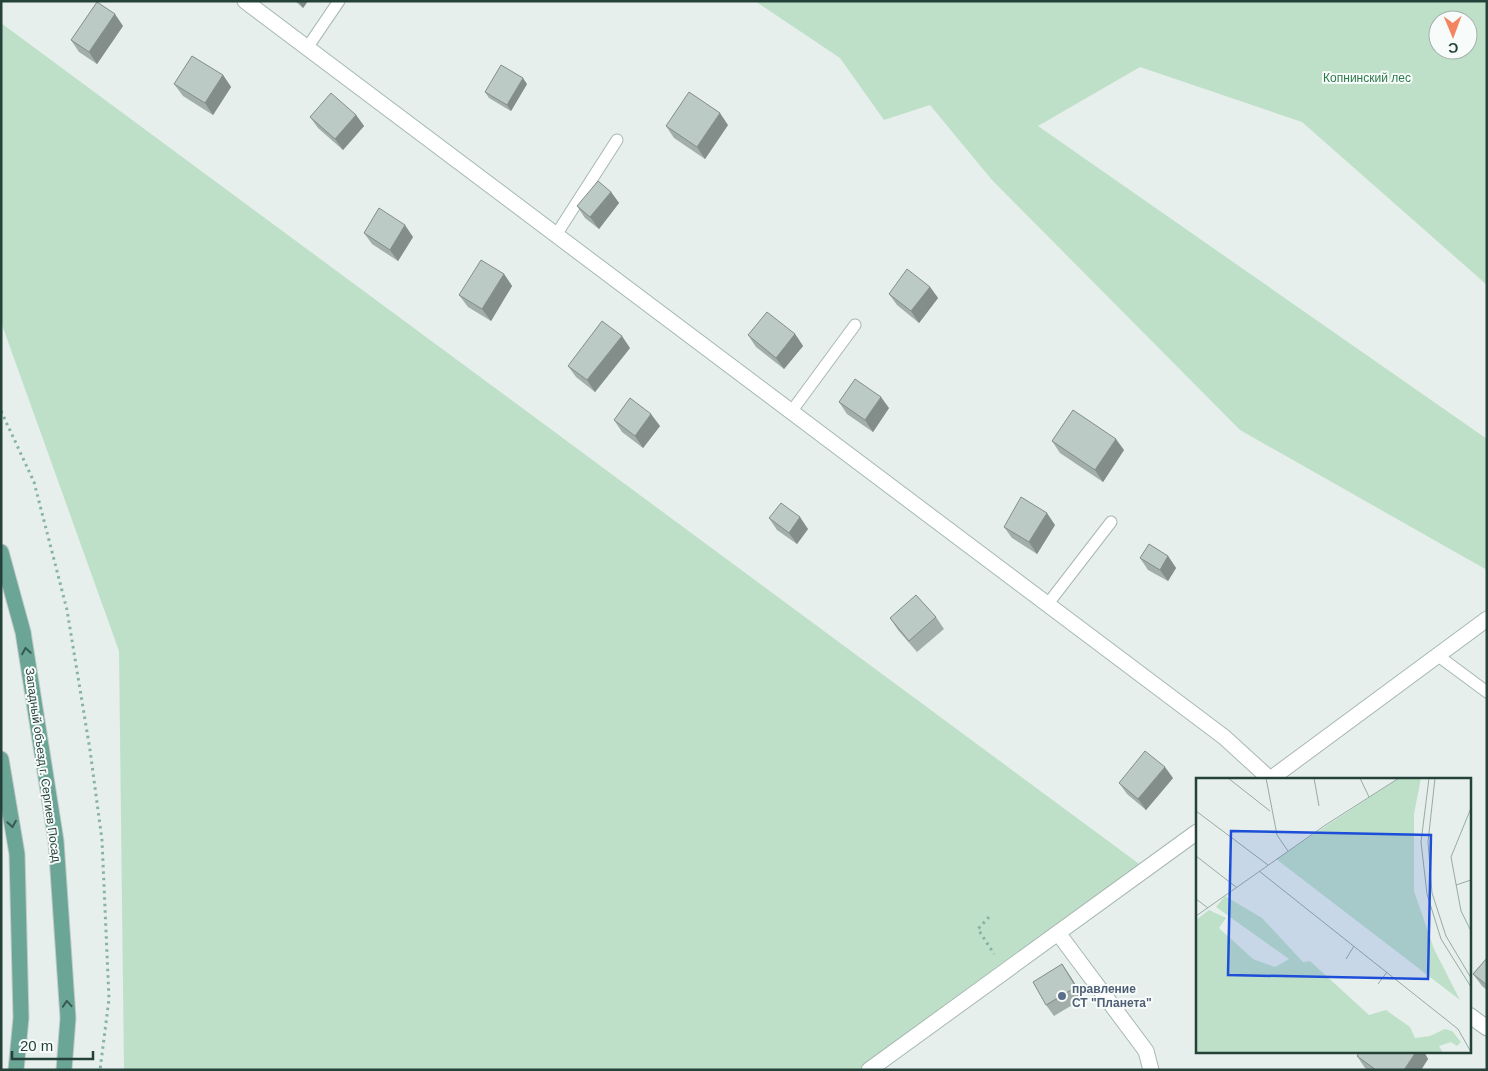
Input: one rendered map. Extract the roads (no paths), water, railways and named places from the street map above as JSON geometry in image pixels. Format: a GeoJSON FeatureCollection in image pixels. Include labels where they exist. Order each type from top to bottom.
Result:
{"type":"FeatureCollection","features":[{"type":"Feature","properties":{"kind":"main road","name":"Западный объезд г. Сергиев Посад"},"geometry":{"type":"LineString","coordinates":[[1,552],[23,632],[56,841],[68,1018],[64,1070]]}},
{"type":"Feature","properties":{"kind":"main road"},"geometry":{"type":"LineString","coordinates":[[1,759],[16,854],[21,1018],[16,1070]]}},
{"type":"Feature","properties":{"kind":"street"},"geometry":{"type":"LineString","coordinates":[[245,1],[1224,738],[1269,778]]}},
{"type":"Feature","properties":{"kind":"street"},"geometry":{"type":"LineString","coordinates":[[1271,778],[1487,619]]}},
{"type":"Feature","properties":{"kind":"street"},"geometry":{"type":"LineString","coordinates":[[869,1070],[1196,833]]}},
{"type":"Feature","properties":{"kind":"street"},"geometry":{"type":"LineString","coordinates":[[1058,933],[1146,1051],[1151,1070]]}},
{"type":"Feature","properties":{"kind":"street"},"geometry":{"type":"LineString","coordinates":[[1470,1016],[1487,1028]]}},
{"type":"Feature","properties":{"kind":"lane"},"geometry":{"type":"LineString","coordinates":[[308,48],[339,1]]}},
{"type":"Feature","properties":{"kind":"lane"},"geometry":{"type":"LineString","coordinates":[[556,235],[617,140]]}},
{"type":"Feature","properties":{"kind":"lane"},"geometry":{"type":"LineString","coordinates":[[790,412],[855,325]]}},
{"type":"Feature","properties":{"kind":"lane"},"geometry":{"type":"LineString","coordinates":[[1046,605],[1111,522]]}},
{"type":"Feature","properties":{"kind":"lane"},"geometry":{"type":"LineString","coordinates":[[1437,656],[1487,692]]}},
{"type":"Feature","properties":{"kind":"place","name":"правление СТ \"Планета\""},"geometry":{"type":"Point","coordinates":[1062,996]}},
{"type":"Feature","properties":{"kind":"park label","name":"Копнинский лес"},"geometry":{"type":"Point","coordinates":[1367,78]}}]}
